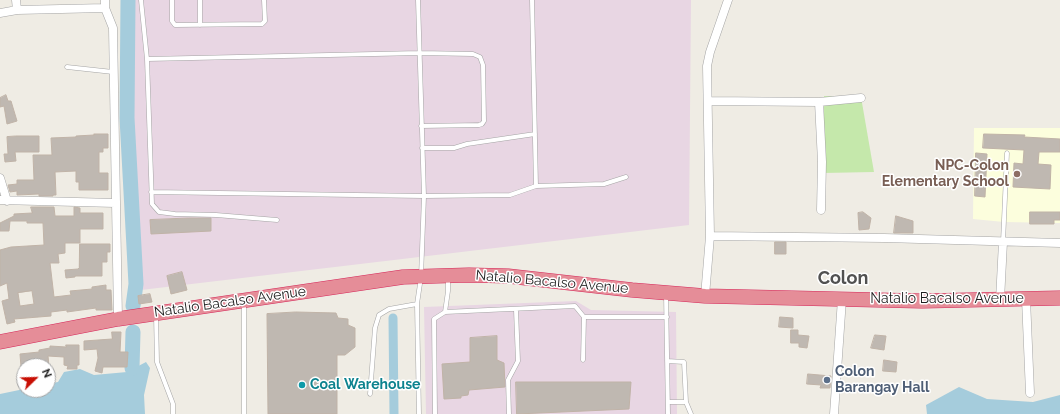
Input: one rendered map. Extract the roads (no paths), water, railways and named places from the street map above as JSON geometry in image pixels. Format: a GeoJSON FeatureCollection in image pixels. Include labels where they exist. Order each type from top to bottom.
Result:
{"type":"FeatureCollection","features":[{"type":"Feature","properties":{"kind":"highway","name":"Natalio Bacalso Avenue"},"geometry":{"type":"LineString","coordinates":[[0,342],[118,319],[403,277],[470,275],[508,276],[705,296],[922,301],[1060,298]]}},
{"type":"Feature","properties":{"kind":"street"},"geometry":{"type":"LineString","coordinates":[[16,0],[17,10]]}},
{"type":"Feature","properties":{"kind":"street"},"geometry":{"type":"LineString","coordinates":[[705,296],[710,236],[707,78],[708,59],[728,0]]}},
{"type":"Feature","properties":{"kind":"street"},"geometry":{"type":"LineString","coordinates":[[0,13],[17,10],[105,4],[114,28],[113,72],[118,319]]}},
{"type":"Feature","properties":{"kind":"street"},"geometry":{"type":"LineString","coordinates":[[708,101],[819,102],[861,98]]}},
{"type":"Feature","properties":{"kind":"street"},"geometry":{"type":"LineString","coordinates":[[819,102],[822,162],[821,210]]}},
{"type":"Feature","properties":{"kind":"street"},"geometry":{"type":"LineString","coordinates":[[0,178],[3,201],[115,203]]}},
{"type":"Feature","properties":{"kind":"street"},"geometry":{"type":"LineString","coordinates":[[710,236],[884,238],[1060,243]]}},
{"type":"Feature","properties":{"kind":"street"},"geometry":{"type":"LineString","coordinates":[[1000,300],[1003,242]]}},
{"type":"Feature","properties":{"kind":"street"},"geometry":{"type":"LineString","coordinates":[[834,414],[842,299]]}},
{"type":"Feature","properties":{"kind":"street"},"geometry":{"type":"LineString","coordinates":[[1026,299],[1030,393]]}},
{"type":"Feature","properties":{"kind":"lane"},"geometry":{"type":"LineString","coordinates":[[142,0],[152,204],[159,212],[277,220]]}},
{"type":"Feature","properties":{"kind":"lane"},"geometry":{"type":"LineString","coordinates":[[172,0],[172,21],[175,25],[262,24],[265,21],[264,0]]}},
{"type":"Feature","properties":{"kind":"lane"},"geometry":{"type":"LineString","coordinates":[[200,0],[200,25]]}},
{"type":"Feature","properties":{"kind":"lane"},"geometry":{"type":"LineString","coordinates":[[418,0],[424,196],[421,277],[417,304],[419,414]]}},
{"type":"Feature","properties":{"kind":"lane"},"geometry":{"type":"LineString","coordinates":[[532,0],[536,186]]}},
{"type":"Feature","properties":{"kind":"lane"},"geometry":{"type":"LineString","coordinates":[[146,59],[420,53],[473,54],[480,57],[483,65],[484,120],[482,124],[421,126]]}},
{"type":"Feature","properties":{"kind":"lane"},"geometry":{"type":"LineString","coordinates":[[67,67],[113,72]]}},
{"type":"Feature","properties":{"kind":"lane"},"geometry":{"type":"LineString","coordinates":[[422,148],[454,148],[468,144],[535,134]]}},
{"type":"Feature","properties":{"kind":"lane"},"geometry":{"type":"LineString","coordinates":[[1003,242],[1007,153]]}},
{"type":"Feature","properties":{"kind":"lane"},"geometry":{"type":"LineString","coordinates":[[151,192],[424,196],[510,195],[536,186],[604,184],[626,177]]}},
{"type":"Feature","properties":{"kind":"lane"},"geometry":{"type":"LineString","coordinates":[[445,312],[448,291],[448,276]]}},
{"type":"Feature","properties":{"kind":"lane"},"geometry":{"type":"LineString","coordinates":[[666,293],[668,414]]}},
{"type":"Feature","properties":{"kind":"lane"},"geometry":{"type":"LineString","coordinates":[[244,300],[244,414]]}},
{"type":"Feature","properties":{"kind":"lane"},"geometry":{"type":"LineString","coordinates":[[370,394],[375,328],[379,315],[389,309],[404,305],[417,304]]}},
{"type":"Feature","properties":{"kind":"lane"},"geometry":{"type":"LineString","coordinates":[[435,414],[434,319],[445,312],[516,310],[575,306],[584,317],[583,360]]}},
{"type":"Feature","properties":{"kind":"lane"},"geometry":{"type":"LineString","coordinates":[[509,414],[508,380],[518,361],[516,310]]}},
{"type":"Feature","properties":{"kind":"lane"},"geometry":{"type":"LineString","coordinates":[[156,313],[157,362],[173,404],[173,414]]}},
{"type":"Feature","properties":{"kind":"lane"},"geometry":{"type":"LineString","coordinates":[[584,317],[667,317]]}},
{"type":"Feature","properties":{"kind":"lane"},"geometry":{"type":"LineString","coordinates":[[668,361],[684,362],[686,402],[691,414]]}},
{"type":"Feature","properties":{"kind":"lane"},"geometry":{"type":"LineString","coordinates":[[668,402],[686,402]]}},
{"type":"Feature","properties":{"kind":"water"},"geometry":{"type":"Polygon","coordinates":[[[146,362],[150,368],[144,395],[145,414],[0,414],[0,394],[16,391],[16,398],[56,398],[56,382],[58,382],[64,372],[80,369],[94,375],[127,372],[146,362]]]}},
{"type":"Feature","properties":{"kind":"water"},"geometry":{"type":"Polygon","coordinates":[[[959,387],[987,399],[1033,402],[1060,395],[1060,414],[927,414],[926,405],[959,387]]]}},
{"type":"Feature","properties":{"kind":"waterway"},"geometry":{"type":"LineString","coordinates":[[128,0],[127,118],[136,284],[133,306]]}},
{"type":"Feature","properties":{"kind":"waterway"},"geometry":{"type":"LineString","coordinates":[[393,318],[394,414]]}},
{"type":"Feature","properties":{"kind":"waterway"},"geometry":{"type":"LineString","coordinates":[[132,368],[133,332]]}},
{"type":"Feature","properties":{"kind":"place","name":"NPC-Colon Elementary School"},"geometry":{"type":"Point","coordinates":[1017,174]}},
{"type":"Feature","properties":{"kind":"place","name":"Colon Barangay Hall"},"geometry":{"type":"Point","coordinates":[827,380]}},
{"type":"Feature","properties":{"kind":"place","name":"Coal Warehouse"},"geometry":{"type":"Point","coordinates":[302,385]}},
{"type":"Feature","properties":{"kind":"district","name":"Colon"},"geometry":{"type":"Point","coordinates":[843,279]}}]}
